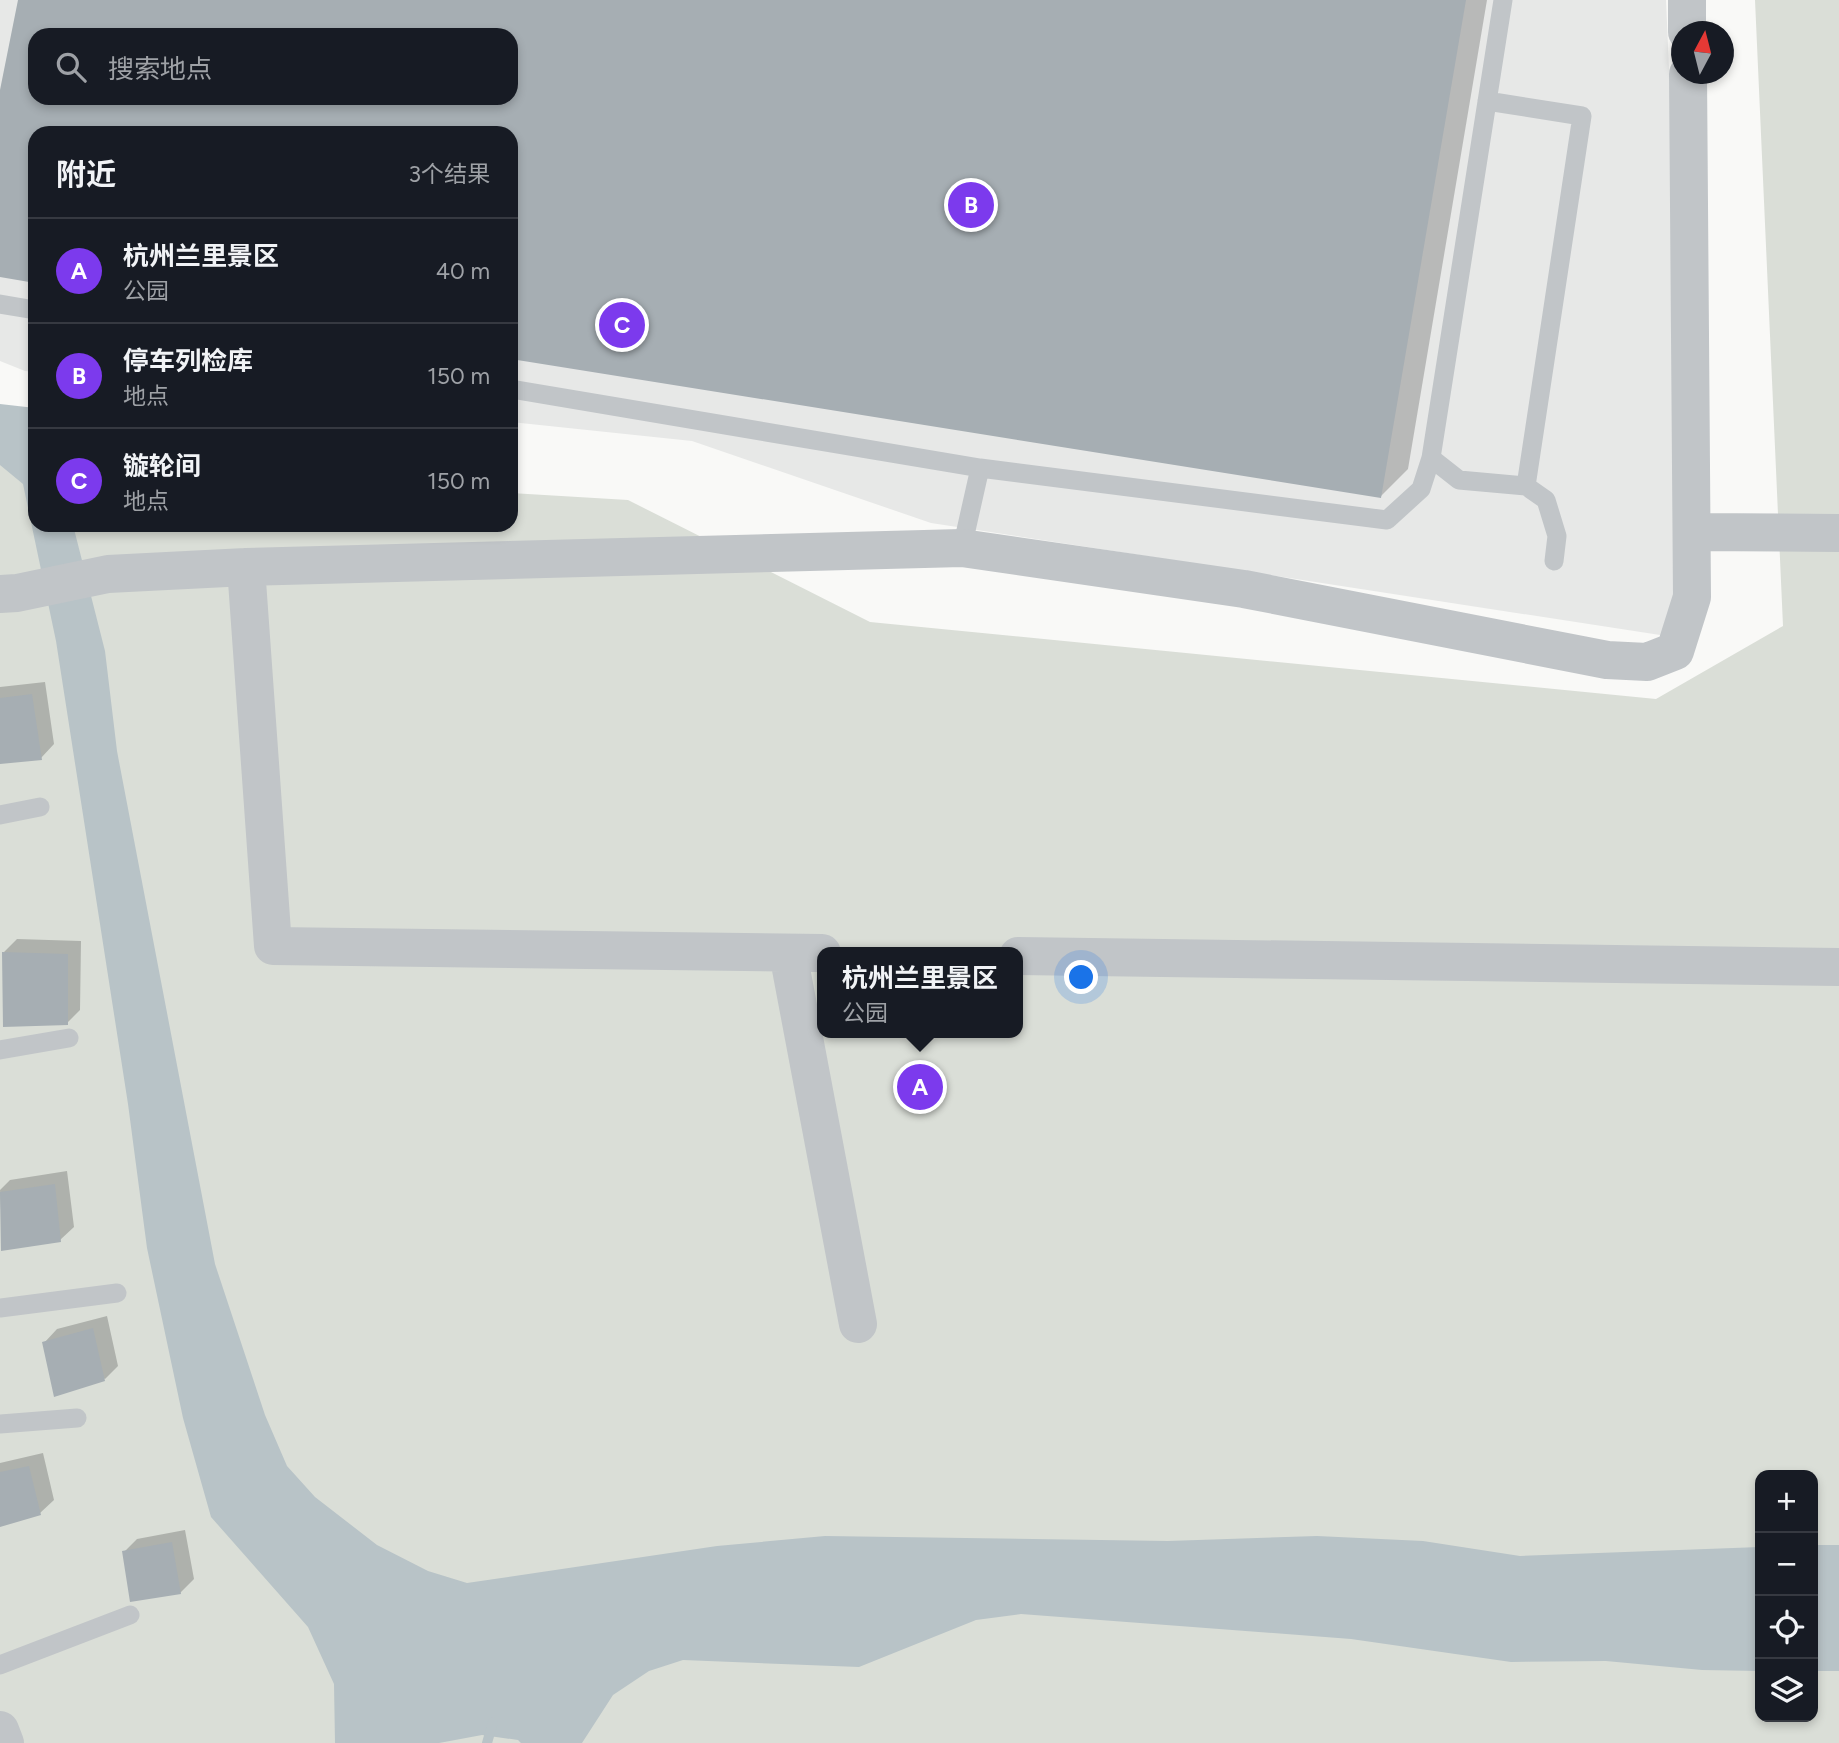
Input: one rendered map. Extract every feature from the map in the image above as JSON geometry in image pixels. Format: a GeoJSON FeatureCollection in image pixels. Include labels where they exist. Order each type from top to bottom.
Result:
{"type":"FeatureCollection","features":[{"type":"Feature","properties":{"kind":"street"},"geometry":{"type":"LineString","coordinates":[[1687,0],[1687,21]]}},
{"type":"Feature","properties":{"kind":"street"},"geometry":{"type":"LineString","coordinates":[[8,593],[108,574],[962,548],[1244,589],[1608,660],[1647,662],[1675,650],[1692,597],[1688,84]]}},
{"type":"Feature","properties":{"kind":"street"},"geometry":{"type":"LineString","coordinates":[[1692,533],[1839,533]]}},
{"type":"Feature","properties":{"kind":"street"},"geometry":{"type":"LineString","coordinates":[[246,568],[272,946],[805,953],[817,1037]]}},
{"type":"Feature","properties":{"kind":"street"},"geometry":{"type":"LineString","coordinates":[[1023,956],[1839,967]]}},
{"type":"Feature","properties":{"kind":"street"},"geometry":{"type":"LineString","coordinates":[[817,1038],[858,1324]]}},
{"type":"Feature","properties":{"kind":"street"},"geometry":{"type":"LineString","coordinates":[[0,1730],[5,1743]]}},
{"type":"Feature","properties":{"kind":"lane"},"geometry":{"type":"LineString","coordinates":[[518,390],[980,468],[1387,520],[1421,489],[1431,458],[1503,0]]}},
{"type":"Feature","properties":{"kind":"lane"},"geometry":{"type":"LineString","coordinates":[[1487,101],[1582,116],[1526,486]]}},
{"type":"Feature","properties":{"kind":"lane"},"geometry":{"type":"LineString","coordinates":[[0,304],[28,309]]}},
{"type":"Feature","properties":{"kind":"lane"},"geometry":{"type":"LineString","coordinates":[[1431,458],[1459,480],[1526,486],[1546,500],[1557,536],[1554,561]]}},
{"type":"Feature","properties":{"kind":"lane"},"geometry":{"type":"LineString","coordinates":[[962,548],[980,468]]}},
{"type":"Feature","properties":{"kind":"lane"},"geometry":{"type":"LineString","coordinates":[[0,815],[40,807]]}},
{"type":"Feature","properties":{"kind":"lane"},"geometry":{"type":"LineString","coordinates":[[0,1050],[69,1038]]}},
{"type":"Feature","properties":{"kind":"lane"},"geometry":{"type":"LineString","coordinates":[[0,1308],[117,1293]]}},
{"type":"Feature","properties":{"kind":"lane"},"geometry":{"type":"LineString","coordinates":[[0,1424],[77,1418]]}},
{"type":"Feature","properties":{"kind":"lane"},"geometry":{"type":"LineString","coordinates":[[0,1665],[130,1615]]}},
{"type":"Feature","properties":{"kind":"shaded area"},"geometry":{"type":"Polygon","coordinates":[[[0,0],[1666,0],[1687,482],[1686,639],[931,523],[692,441],[518,423],[518,126],[28,126],[28,371],[0,361],[0,0]]]}},
{"type":"Feature","properties":{"kind":"shaded area"},"geometry":{"type":"Polygon","coordinates":[[[1755,0],[1839,0],[1839,1743],[0,1743],[0,434],[28,442],[28,532],[518,532],[518,493],[628,500],[870,622],[1656,699],[1783,626],[1755,0]]]}},
{"type":"Feature","properties":{"kind":"shaded area"},"geometry":{"type":"Polygon","coordinates":[[[0,404],[28,407],[28,508],[23,484],[0,465],[0,404]]]}},
{"type":"Feature","properties":{"kind":"shaded area"},"geometry":{"type":"Polygon","coordinates":[[[33,532],[75,532],[105,651],[117,751],[215,1264],[265,1415],[287,1466],[315,1497],[377,1545],[428,1571],[467,1583],[717,1546],[825,1536],[1168,1541],[1317,1536],[1423,1541],[1520,1556],[1755,1547],[1755,1671],[1702,1670],[1606,1661],[1511,1662],[1351,1639],[1021,1614],[976,1620],[859,1667],[683,1660],[649,1671],[613,1695],[582,1743],[521,1743],[518,1740],[482,1735],[439,1743],[335,1743],[334,1684],[308,1627],[211,1517],[183,1418],[147,1248],[128,1104],[56,641],[33,532]]]}},
{"type":"Feature","properties":{"kind":"shaded area"},"geometry":{"type":"Polygon","coordinates":[[[1818,1545],[1839,1545],[1839,1671],[1818,1671],[1818,1545]]]}},
{"type":"Feature","properties":{"kind":"building"},"geometry":{"type":"Polygon","coordinates":[[[18,0],[1466,0],[1381,498],[518,360],[518,126],[28,126],[28,282],[0,277],[0,90],[18,0]]]}},
{"type":"Feature","properties":{"kind":"building"},"geometry":{"type":"Polygon","coordinates":[[[32,694],[42,760],[0,764],[0,698],[32,694]]]}},
{"type":"Feature","properties":{"kind":"building"},"geometry":{"type":"Polygon","coordinates":[[[2,952],[68,954],[68,1025],[3,1027],[2,952]]]}},
{"type":"Feature","properties":{"kind":"building"},"geometry":{"type":"Polygon","coordinates":[[[55,1184],[61,1242],[1,1251],[0,1192],[55,1184]]]}},
{"type":"Feature","properties":{"kind":"building"},"geometry":{"type":"Polygon","coordinates":[[[93,1328],[105,1381],[54,1397],[42,1342],[93,1328]]]}},
{"type":"Feature","properties":{"kind":"building"},"geometry":{"type":"Polygon","coordinates":[[[29,1466],[41,1515],[0,1527],[0,1472],[29,1466]]]}},
{"type":"Feature","properties":{"kind":"building"},"geometry":{"type":"Polygon","coordinates":[[[172,1542],[181,1594],[130,1602],[122,1551],[172,1542]]]}},
{"type":"Feature","properties":{"kind":"waterway"},"geometry":{"type":"LineString","coordinates":[[487,1743],[493,1722]]}},
{"type":"Feature","properties":{"kind":"place","name":"停车列检库"},"geometry":{"type":"Point","coordinates":[971,205]}},
{"type":"Feature","properties":{"kind":"place","name":"镟轮间"},"geometry":{"type":"Point","coordinates":[622,325]}},
{"type":"Feature","properties":{"kind":"place","name":"杭州兰里景区"},"geometry":{"type":"Point","coordinates":[920,1087]}}]}
